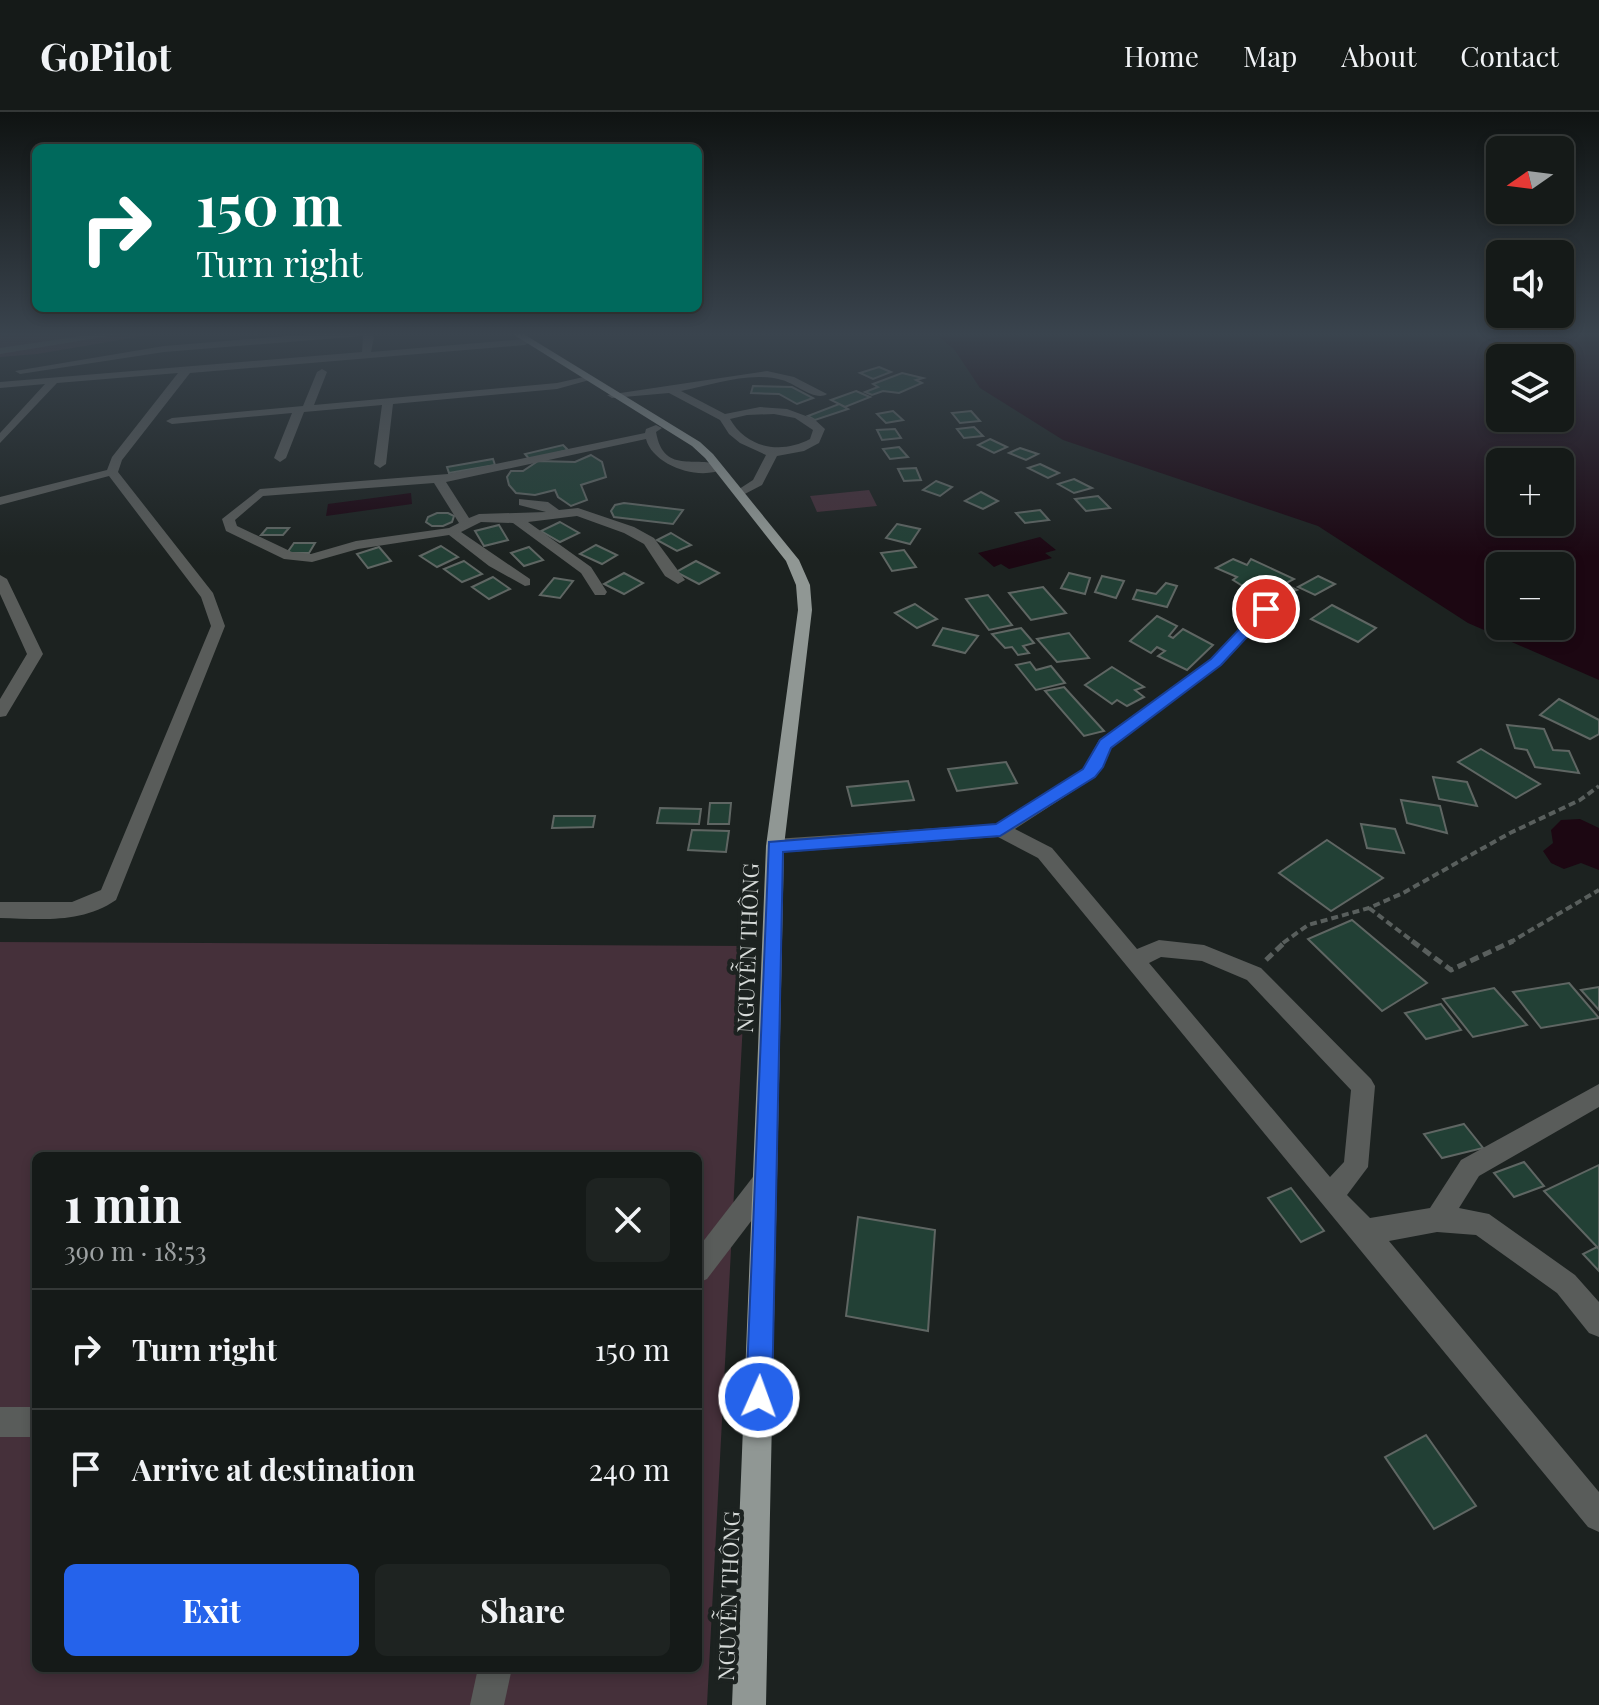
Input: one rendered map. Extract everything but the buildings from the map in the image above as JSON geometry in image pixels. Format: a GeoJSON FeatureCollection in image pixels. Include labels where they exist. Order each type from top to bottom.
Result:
{"type":"FeatureCollection","features":[{"type":"Feature","properties":{"kind":"main road","name":"NGUYỄN THÔNG"},"geometry":{"type":"LineString","coordinates":[[628,407],[656,429],[696,444],[792,560],[803,585],[805,610],[775,846],[749,1705]]}},
{"type":"Feature","properties":{"kind":"street"},"geometry":{"type":"LineString","coordinates":[[0,440],[30,407]]}},
{"type":"Feature","properties":{"kind":"street"},"geometry":{"type":"LineString","coordinates":[[112,472],[116,460],[157,407]]}},
{"type":"Feature","properties":{"kind":"street"},"geometry":{"type":"LineString","coordinates":[[172,421],[323,407]]}},
{"type":"Feature","properties":{"kind":"street"},"geometry":{"type":"LineString","coordinates":[[380,464],[387,407]]}},
{"type":"Feature","properties":{"kind":"street"},"geometry":{"type":"LineString","coordinates":[[704,407],[724,418],[729,431],[773,453],[800,449],[815,441],[819,429],[812,421],[787,412],[742,412],[724,418]]}},
{"type":"Feature","properties":{"kind":"street"},"geometry":{"type":"LineString","coordinates":[[280,458],[303,409]]}},
{"type":"Feature","properties":{"kind":"street"},"geometry":{"type":"LineString","coordinates":[[198,435],[209,418]]}},
{"type":"Feature","properties":{"kind":"street"},"geometry":{"type":"LineString","coordinates":[[678,580],[649,541],[629,530],[578,512],[516,519],[493,517],[452,531],[356,545],[328,556],[299,557],[289,556],[231,528],[228,519],[260,493],[437,478],[656,429],[658,454],[669,464],[718,468]]}},
{"type":"Feature","properties":{"kind":"street"},"geometry":{"type":"LineString","coordinates":[[739,493],[758,482],[773,453]]}},
{"type":"Feature","properties":{"kind":"street"},"geometry":{"type":"LineString","coordinates":[[0,501],[112,472]]}},
{"type":"Feature","properties":{"kind":"street"},"geometry":{"type":"LineString","coordinates":[[0,910],[84,909],[98,904],[109,895],[218,626],[208,596],[112,472]]}},
{"type":"Feature","properties":{"kind":"street"},"geometry":{"type":"LineString","coordinates":[[437,478],[466,524]]}},
{"type":"Feature","properties":{"kind":"street"},"geometry":{"type":"LineString","coordinates":[[523,502],[544,505],[556,514]]}},
{"type":"Feature","properties":{"kind":"street"},"geometry":{"type":"LineString","coordinates":[[516,519],[586,570],[600,592]]}},
{"type":"Feature","properties":{"kind":"street"},"geometry":{"type":"LineString","coordinates":[[452,531],[525,582]]}},
{"type":"Feature","properties":{"kind":"street"},"geometry":{"type":"LineString","coordinates":[[0,579],[35,654],[0,712]]}},
{"type":"Feature","properties":{"kind":"street"},"geometry":{"type":"LineString","coordinates":[[775,846],[1000,830],[1089,773],[1105,744],[1216,662],[1266,609]]}},
{"type":"Feature","properties":{"kind":"street"},"geometry":{"type":"LineString","coordinates":[[1000,830],[1045,853],[1330,1196],[1365,1232],[1599,1516]]}},
{"type":"Feature","properties":{"kind":"street"},"geometry":{"type":"LineString","coordinates":[[1134,960],[1159,948],[1204,953],[1254,974],[1363,1086],[1356,1167],[1330,1196]]}},
{"type":"Feature","properties":{"kind":"street"},"geometry":{"type":"LineString","coordinates":[[1437,1219],[1470,1168],[1599,1095]]}},
{"type":"Feature","properties":{"kind":"street"},"geometry":{"type":"LineString","coordinates":[[702,1265],[765,1182]]}},
{"type":"Feature","properties":{"kind":"street"},"geometry":{"type":"LineString","coordinates":[[1365,1232],[1437,1219],[1480,1223],[1566,1284],[1599,1323]]}},
{"type":"Feature","properties":{"kind":"street"},"geometry":{"type":"LineString","coordinates":[[0,1422],[32,1422]]}},
{"type":"Feature","properties":{"kind":"street"},"geometry":{"type":"LineString","coordinates":[[487,1705],[494,1672]]}},
{"type":"Feature","properties":{"kind":"path"},"geometry":{"type":"LineString","coordinates":[[1254,974],[1281,944],[1308,925],[1369,908],[1436,876],[1510,833],[1580,800],[1599,786]]}},
{"type":"Feature","properties":{"kind":"path"},"geometry":{"type":"LineString","coordinates":[[1369,908],[1451,970],[1507,944],[1599,890]]}},
{"type":"Feature","properties":{"kind":"shaded area"},"geometry":{"type":"Polygon","coordinates":[[[1011,407],[1486,407],[1486,432],[1574,432],[1574,407],[1599,407],[1599,680],[1507,640],[1574,640],[1574,552],[1486,552],[1486,631],[1468,623],[1318,526],[1063,440],[1011,407]]]}},
{"type":"Feature","properties":{"kind":"shaded area"},"geometry":{"type":"Polygon","coordinates":[[[869,490],[877,506],[817,512],[810,496],[869,490]]]}},
{"type":"Feature","properties":{"kind":"shaded area"},"geometry":{"type":"Polygon","coordinates":[[[411,493],[412,504],[326,516],[328,504],[411,493]]]}},
{"type":"Feature","properties":{"kind":"shaded area"},"geometry":{"type":"Polygon","coordinates":[[[1040,537],[1056,550],[1045,553],[1052,558],[1009,569],[1001,564],[994,567],[978,553],[1040,537]]]}},
{"type":"Feature","properties":{"kind":"shaded area"},"geometry":{"type":"Polygon","coordinates":[[[1580,819],[1599,828],[1599,870],[1581,863],[1564,869],[1551,863],[1543,851],[1553,843],[1551,830],[1561,820],[1580,819]]]}},
{"type":"Feature","properties":{"kind":"shaded area"},"geometry":{"type":"Polygon","coordinates":[[[0,942],[747,946],[707,1705],[0,1705],[0,942]]]}},
{"type":"Feature","properties":{"kind":"route"},"geometry":{"type":"LineString","coordinates":[[759,1397],[775,846],[1000,830],[1089,773],[1105,744],[1216,662],[1266,609]]}}]}
